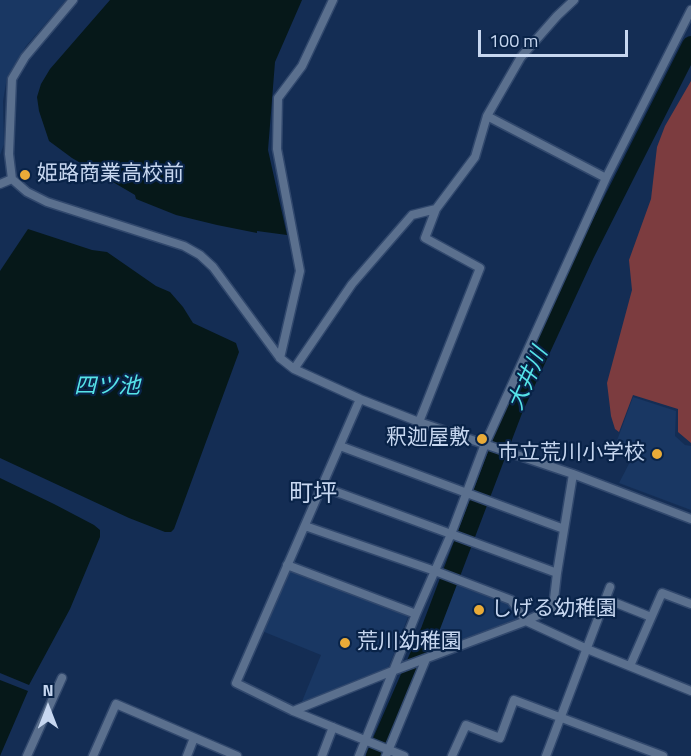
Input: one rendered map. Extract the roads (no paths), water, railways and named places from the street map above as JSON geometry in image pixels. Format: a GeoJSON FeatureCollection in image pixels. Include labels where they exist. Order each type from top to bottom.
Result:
{"type":"FeatureCollection","features":[{"type":"Feature","properties":{"kind":"street"},"geometry":{"type":"LineString","coordinates":[[73,0],[25,57],[12,79],[9,153],[12,179],[27,192],[47,202],[184,246],[200,255],[213,267],[280,358],[294,369],[360,399],[419,422],[573,474],[691,519]]}},
{"type":"Feature","properties":{"kind":"street"},"geometry":{"type":"LineString","coordinates":[[280,358],[300,271],[277,148],[278,98],[302,66],[333,0]]}},
{"type":"Feature","properties":{"kind":"street"},"geometry":{"type":"LineString","coordinates":[[419,422],[480,268],[425,238],[436,209],[475,157],[487,116],[521,57],[574,0]]}},
{"type":"Feature","properties":{"kind":"street"},"geometry":{"type":"LineString","coordinates":[[359,756],[451,534],[485,444],[606,178],[691,10]]}},
{"type":"Feature","properties":{"kind":"street"},"geometry":{"type":"LineString","coordinates":[[487,116],[606,178]]}},
{"type":"Feature","properties":{"kind":"street"},"geometry":{"type":"LineString","coordinates":[[0,184],[12,179]]}},
{"type":"Feature","properties":{"kind":"street"},"geometry":{"type":"LineString","coordinates":[[294,369],[352,284],[412,214],[436,209]]}},
{"type":"Feature","properties":{"kind":"street"},"geometry":{"type":"LineString","coordinates":[[360,399],[236,683],[388,753],[404,756]]}},
{"type":"Feature","properties":{"kind":"street"},"geometry":{"type":"LineString","coordinates":[[340,446],[564,528]]}},
{"type":"Feature","properties":{"kind":"street"},"geometry":{"type":"LineString","coordinates":[[293,711],[526,621],[553,608],[573,474]]}},
{"type":"Feature","properties":{"kind":"street"},"geometry":{"type":"LineString","coordinates":[[322,487],[557,573]]}},
{"type":"Feature","properties":{"kind":"street"},"geometry":{"type":"LineString","coordinates":[[305,526],[511,600],[526,621],[587,649],[691,691]]}},
{"type":"Feature","properties":{"kind":"street"},"geometry":{"type":"LineString","coordinates":[[287,565],[416,614]]}},
{"type":"Feature","properties":{"kind":"street"},"geometry":{"type":"LineString","coordinates":[[546,756],[610,587]]}},
{"type":"Feature","properties":{"kind":"street"},"geometry":{"type":"LineString","coordinates":[[630,666],[662,593],[691,604]]}},
{"type":"Feature","properties":{"kind":"street"},"geometry":{"type":"LineString","coordinates":[[606,599],[651,617]]}},
{"type":"Feature","properties":{"kind":"street"},"geometry":{"type":"LineString","coordinates":[[388,753],[426,659]]}},
{"type":"Feature","properties":{"kind":"street"},"geometry":{"type":"LineString","coordinates":[[27,756],[62,678]]}},
{"type":"Feature","properties":{"kind":"street"},"geometry":{"type":"LineString","coordinates":[[452,756],[466,725],[500,738],[514,700],[663,756]]}},
{"type":"Feature","properties":{"kind":"street"},"geometry":{"type":"LineString","coordinates":[[93,756],[116,704],[237,756]]}},
{"type":"Feature","properties":{"kind":"street"},"geometry":{"type":"LineString","coordinates":[[322,756],[333,727]]}},
{"type":"Feature","properties":{"kind":"street"},"geometry":{"type":"LineString","coordinates":[[187,756],[194,738]]}},
{"type":"Feature","properties":{"kind":"water"},"geometry":{"type":"Polygon","coordinates":[[[110,0],[302,0],[275,62],[268,150],[287,235],[257,231],[257,233],[176,215],[136,199],[135,195],[72,158],[49,141],[37,97],[41,84],[50,69],[110,0]]]}},
{"type":"Feature","properties":{"kind":"water","name":"四ツ池"},"geometry":{"type":"Polygon","coordinates":[[[28,229],[92,250],[107,252],[156,286],[170,292],[193,323],[236,343],[239,352],[171,532],[165,532],[129,518],[0,458],[0,271],[28,229]]]}},
{"type":"Feature","properties":{"kind":"water"},"geometry":{"type":"Polygon","coordinates":[[[0,478],[54,504],[100,530],[100,537],[70,609],[29,685],[0,673],[0,478]]]}},
{"type":"Feature","properties":{"kind":"water"},"geometry":{"type":"Polygon","coordinates":[[[0,680],[28,691],[0,756],[0,680]]]}},
{"type":"Feature","properties":{"kind":"waterway","name":"大井川"},"geometry":{"type":"LineString","coordinates":[[375,756],[430,630],[514,409],[585,255],[691,45]]}},
{"type":"Feature","properties":{"kind":"place","name":"姫路商業高校前"},"geometry":{"type":"Point","coordinates":[25,175]}},
{"type":"Feature","properties":{"kind":"place","name":"釈迦屋敷"},"geometry":{"type":"Point","coordinates":[482,439]}},
{"type":"Feature","properties":{"kind":"place","name":"市立荒川小学校"},"geometry":{"type":"Point","coordinates":[657,454]}},
{"type":"Feature","properties":{"kind":"place","name":"しげる幼稚園"},"geometry":{"type":"Point","coordinates":[479,610]}},
{"type":"Feature","properties":{"kind":"place","name":"荒川幼稚園"},"geometry":{"type":"Point","coordinates":[345,643]}},
{"type":"Feature","properties":{"kind":"district","name":"町坪"},"geometry":{"type":"Point","coordinates":[313,495]}}]}
